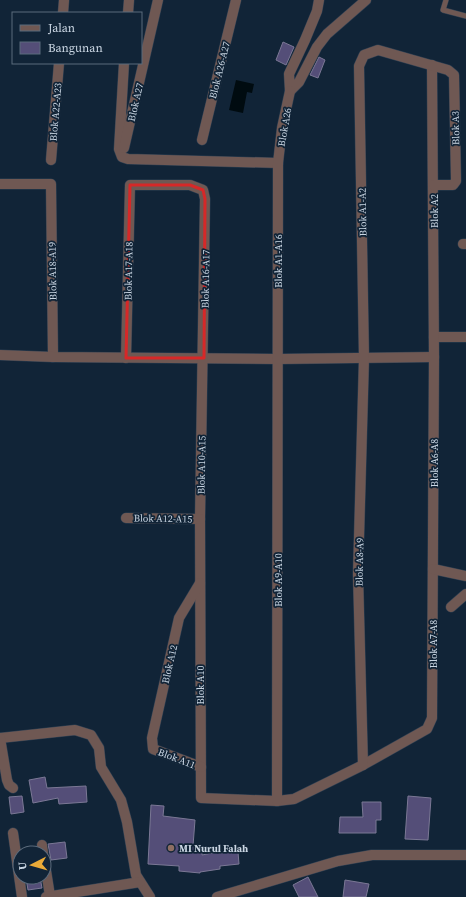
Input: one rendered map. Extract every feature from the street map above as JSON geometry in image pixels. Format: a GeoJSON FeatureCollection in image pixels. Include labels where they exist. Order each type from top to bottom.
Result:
{"type":"FeatureCollection","features":[{"type":"Feature","properties":{"kind":"street"},"geometry":{"type":"LineString","coordinates":[[63,12],[64,0]]}},
{"type":"Feature","properties":{"kind":"street"},"geometry":{"type":"LineString","coordinates":[[128,0],[128,12]]}},
{"type":"Feature","properties":{"kind":"street","name":"Blok A27"},"geometry":{"type":"LineString","coordinates":[[120,153],[158,0]]}},
{"type":"Feature","properties":{"kind":"street","name":"Blok A26-A27"},"geometry":{"type":"LineString","coordinates":[[202,140],[236,0]]}},
{"type":"Feature","properties":{"kind":"street","name":"Blok A26"},"geometry":{"type":"LineString","coordinates":[[278,163],[282,128],[290,91],[289,74],[306,40],[317,11],[319,0]]}},
{"type":"Feature","properties":{"kind":"street"},"geometry":{"type":"LineString","coordinates":[[290,91],[299,82],[317,47],[327,34],[366,0]]}},
{"type":"Feature","properties":{"kind":"street"},"geometry":{"type":"LineString","coordinates":[[306,40],[317,47]]}},
{"type":"Feature","properties":{"kind":"street","name":"Blok A1-A2"},"geometry":{"type":"LineString","coordinates":[[364,358],[359,66],[364,55],[378,50],[432,65]]}},
{"type":"Feature","properties":{"kind":"street","name":"Blok A22-A23"},"geometry":{"type":"LineString","coordinates":[[52,160],[59,64]]}},
{"type":"Feature","properties":{"kind":"street"},"geometry":{"type":"LineString","coordinates":[[124,64],[120,153],[128,159],[278,163]]}},
{"type":"Feature","properties":{"kind":"street","name":"Blok A3"},"geometry":{"type":"LineString","coordinates":[[432,65],[448,70],[454,75],[456,182],[453,185],[434,185]]}},
{"type":"Feature","properties":{"kind":"street","name":"Blok A2"},"geometry":{"type":"LineString","coordinates":[[432,65],[434,357]]}},
{"type":"Feature","properties":{"kind":"street","name":"Blok A1-A16"},"geometry":{"type":"LineString","coordinates":[[278,163],[278,359]]}},
{"type":"Feature","properties":{"kind":"street","name":"Blok A18-A19"},"geometry":{"type":"LineString","coordinates":[[0,184],[51,184],[53,358]]}},
{"type":"Feature","properties":{"kind":"street","name":"Blok A17-A18"},"geometry":{"type":"LineString","coordinates":[[126,358],[130,184],[190,184],[203,190],[205,199]]}},
{"type":"Feature","properties":{"kind":"street","name":"Blok A16-A17"},"geometry":{"type":"LineString","coordinates":[[204,358],[205,199]]}},
{"type":"Feature","properties":{"kind":"street"},"geometry":{"type":"LineString","coordinates":[[434,337],[466,337]]}},
{"type":"Feature","properties":{"kind":"street"},"geometry":{"type":"LineString","coordinates":[[0,355],[53,358],[278,359],[434,357]]}},
{"type":"Feature","properties":{"kind":"street","name":"Blok A6-A8"},"geometry":{"type":"LineString","coordinates":[[433,569],[434,357]]}},
{"type":"Feature","properties":{"kind":"street","name":"Blok A10-A15"},"geometry":{"type":"LineString","coordinates":[[201,573],[200,519],[204,358]]}},
{"type":"Feature","properties":{"kind":"street","name":"Blok A8-A9"},"geometry":{"type":"LineString","coordinates":[[362,765],[358,574],[364,358]]}},
{"type":"Feature","properties":{"kind":"street","name":"Blok A9-A10"},"geometry":{"type":"LineString","coordinates":[[277,801],[278,359]]}},
{"type":"Feature","properties":{"kind":"street","name":"Blok A12-A15"},"geometry":{"type":"LineString","coordinates":[[126,518],[200,519]]}},
{"type":"Feature","properties":{"kind":"street"},"geometry":{"type":"LineString","coordinates":[[433,569],[466,576]]}},
{"type":"Feature","properties":{"kind":"street","name":"Blok A7-A8"},"geometry":{"type":"LineString","coordinates":[[362,765],[428,729],[432,718],[433,569]]}},
{"type":"Feature","properties":{"kind":"street","name":"Blok A10"},"geometry":{"type":"LineString","coordinates":[[201,573],[200,798],[277,801]]}},
{"type":"Feature","properties":{"kind":"street","name":"Blok A12"},"geometry":{"type":"LineString","coordinates":[[153,749],[152,738],[179,618],[200,584]]}},
{"type":"Feature","properties":{"kind":"street"},"geometry":{"type":"LineString","coordinates":[[451,607],[466,594]]}},
{"type":"Feature","properties":{"kind":"street"},"geometry":{"type":"LineString","coordinates":[[13,788],[9,785],[7,780],[0,738],[75,730],[91,735],[99,748],[101,767],[121,800],[127,822],[136,875],[150,897]]}},
{"type":"Feature","properties":{"kind":"street","name":"Blok A11"},"geometry":{"type":"LineString","coordinates":[[153,749],[200,768]]}},
{"type":"Feature","properties":{"kind":"street"},"geometry":{"type":"LineString","coordinates":[[277,801],[294,799],[362,765]]}},
{"type":"Feature","properties":{"kind":"street"},"geometry":{"type":"LineString","coordinates":[[13,833],[22,897]]}},
{"type":"Feature","properties":{"kind":"street"},"geometry":{"type":"LineString","coordinates":[[217,897],[250,893],[338,861],[372,855],[466,855]]}},
{"type":"Feature","properties":{"kind":"street"},"geometry":{"type":"LineString","coordinates":[[47,885],[48,896],[140,882]]}},
{"type":"Feature","properties":{"kind":"lane"},"geometry":{"type":"LineString","coordinates":[[446,0],[444,10],[466,16]]}},
{"type":"Feature","properties":{"kind":"highlighted area"},"geometry":{"type":"Polygon","coordinates":[[[130,185],[190,185],[203,190],[205,199],[204,358],[126,358],[130,185]]]}},
{"type":"Feature","properties":{"kind":"shaded area"},"geometry":{"type":"Polygon","coordinates":[[[236,80],[254,84],[252,93],[247,92],[243,113],[229,110],[236,80]]]}},
{"type":"Feature","properties":{"kind":"building"},"geometry":{"type":"Polygon","coordinates":[[[283,42],[294,47],[286,65],[276,60],[283,42]]]}},
{"type":"Feature","properties":{"kind":"building"},"geometry":{"type":"Polygon","coordinates":[[[319,57],[325,60],[318,78],[310,75],[319,57]]]}},
{"type":"Feature","properties":{"kind":"building"},"geometry":{"type":"Polygon","coordinates":[[[45,777],[47,788],[86,786],[87,802],[59,804],[58,798],[33,803],[29,780],[45,777]]]}},
{"type":"Feature","properties":{"kind":"building"},"geometry":{"type":"Polygon","coordinates":[[[22,796],[24,812],[11,814],[9,797],[22,796]]]}},
{"type":"Feature","properties":{"kind":"building"},"geometry":{"type":"Polygon","coordinates":[[[408,796],[431,798],[428,840],[405,839],[408,796]]]}},
{"type":"Feature","properties":{"kind":"building"},"geometry":{"type":"Polygon","coordinates":[[[362,802],[381,802],[381,820],[376,820],[376,833],[339,833],[340,817],[363,817],[362,802]]]}},
{"type":"Feature","properties":{"kind":"building"},"geometry":{"type":"Polygon","coordinates":[[[151,805],[164,806],[163,816],[195,820],[193,846],[203,847],[202,855],[217,852],[238,852],[239,864],[220,866],[220,869],[200,873],[179,871],[179,866],[148,864],[151,805]]]}},
{"type":"Feature","properties":{"kind":"building"},"geometry":{"type":"Polygon","coordinates":[[[65,842],[67,858],[52,860],[52,845],[48,844],[65,842]]]}},
{"type":"Feature","properties":{"kind":"building"},"geometry":{"type":"Polygon","coordinates":[[[308,877],[318,897],[299,897],[293,885],[308,877]]]}},
{"type":"Feature","properties":{"kind":"building"},"geometry":{"type":"Polygon","coordinates":[[[345,880],[369,884],[366,897],[343,897],[345,880]]]}},
{"type":"Feature","properties":{"kind":"building"},"geometry":{"type":"Polygon","coordinates":[[[27,885],[41,885],[42,888],[28,890],[27,885]]]}},
{"type":"Feature","properties":{"kind":"place","name":"MI Nurul Falah"},"geometry":{"type":"Point","coordinates":[171,848]}}]}
